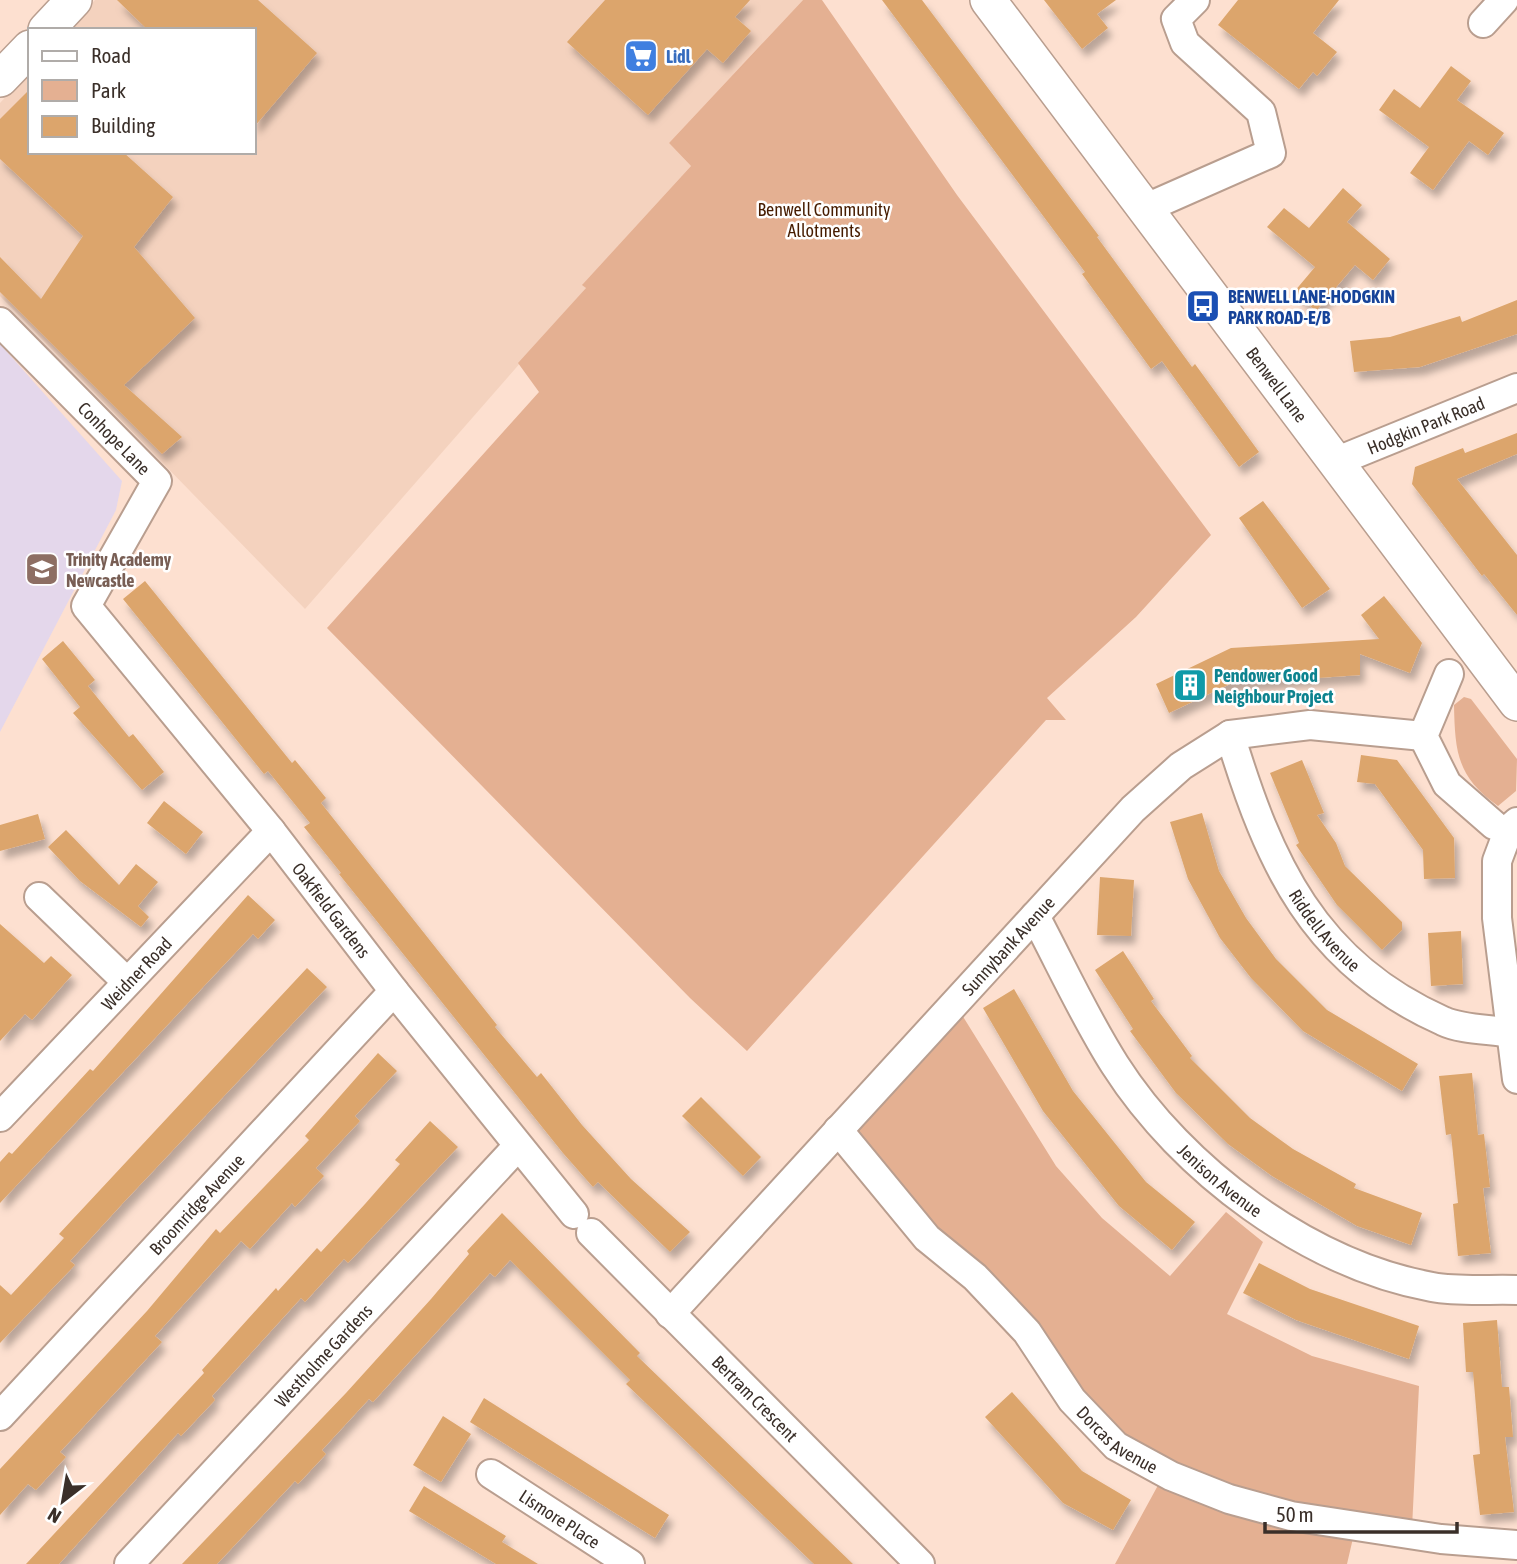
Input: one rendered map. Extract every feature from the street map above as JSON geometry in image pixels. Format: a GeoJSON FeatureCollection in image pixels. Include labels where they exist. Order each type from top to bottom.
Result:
{"type":"FeatureCollection","features":[{"type":"Feature","properties":{"kind":"main road"},"geometry":{"type":"LineString","coordinates":[[48,28],[74,0]]}},
{"type":"Feature","properties":{"kind":"main road","name":"Benwell Lane"},"geometry":{"type":"LineString","coordinates":[[991,1],[1144,209],[1517,703]]}},
{"type":"Feature","properties":{"kind":"main road"},"geometry":{"type":"LineString","coordinates":[[0,79],[28,50]]}},
{"type":"Feature","properties":{"kind":"street"},"geometry":{"type":"LineString","coordinates":[[1144,209],[1271,153],[1261,112],[1185,43],[1176,19],[1195,0]]}},
{"type":"Feature","properties":{"kind":"street"},"geometry":{"type":"LineString","coordinates":[[1483,23],[1504,0]]}},
{"type":"Feature","properties":{"kind":"street","name":"Conhope Lane"},"geometry":{"type":"LineString","coordinates":[[0,322],[157,481],[86,606]]}},
{"type":"Feature","properties":{"kind":"street","name":"Hodgkin Park Road"},"geometry":{"type":"LineString","coordinates":[[1335,462],[1517,388]]}},
{"type":"Feature","properties":{"kind":"street","name":"Oakfield Gardens"},"geometry":{"type":"LineString","coordinates":[[86,606],[271,831],[394,991],[583,1223]]}},
{"type":"Feature","properties":{"kind":"street"},"geometry":{"type":"LineString","coordinates":[[1449,674],[1423,736],[1447,785],[1506,823],[1508,829],[1497,861],[1497,918],[1517,1079]]}},
{"type":"Feature","properties":{"kind":"street","name":"Sunnybank Avenue"},"geometry":{"type":"LineString","coordinates":[[670,1314],[1133,809],[1181,766],[1230,735],[1310,725],[1423,736]]}},
{"type":"Feature","properties":{"kind":"street","name":"Riddell Avenue"},"geometry":{"type":"LineString","coordinates":[[1230,735],[1248,796],[1272,853],[1308,917],[1370,980],[1445,1022],[1511,1033]]}},
{"type":"Feature","properties":{"kind":"street","name":"Weidner Road"},"geometry":{"type":"LineString","coordinates":[[0,1117],[271,831]]}},
{"type":"Feature","properties":{"kind":"street"},"geometry":{"type":"LineString","coordinates":[[39,897],[126,981]]}},
{"type":"Feature","properties":{"kind":"street","name":"Jenison Avenue"},"geometry":{"type":"LineString","coordinates":[[1035,916],[1116,1066],[1182,1150],[1254,1207],[1339,1259],[1433,1287],[1517,1290]]}},
{"type":"Feature","properties":{"kind":"street","name":"Broomridge Avenue"},"geometry":{"type":"LineString","coordinates":[[0,1416],[394,991]]}},
{"type":"Feature","properties":{"kind":"street","name":"Dorcas Avenue"},"geometry":{"type":"LineString","coordinates":[[838,1130],[928,1238],[975,1277],[1027,1332],[1072,1400],[1116,1446],[1171,1476],[1228,1499],[1291,1516],[1441,1539],[1517,1545]]}},
{"type":"Feature","properties":{"kind":"street","name":"Westholme Gardens"},"geometry":{"type":"LineString","coordinates":[[129,1564],[518,1146]]}},
{"type":"Feature","properties":{"kind":"street","name":"Bertram Crescent"},"geometry":{"type":"LineString","coordinates":[[583,1223],[919,1564]]}},
{"type":"Feature","properties":{"kind":"street","name":"Lismore Place"},"geometry":{"type":"LineString","coordinates":[[491,1474],[630,1564]]}},
{"type":"Feature","properties":{"kind":"shaded area"},"geometry":{"type":"Polygon","coordinates":[[[95,0],[803,0],[669,143],[691,166],[583,284],[586,288],[305,609],[0,296],[0,103],[28,73],[28,154],[256,154],[256,28],[69,28],[95,0]]]}},
{"type":"Feature","properties":{"kind":"shaded area","name":"Trinity Academy Newcastle"},"geometry":{"type":"Polygon","coordinates":[[[0,344],[122,481],[116,510],[0,732],[0,344]]]}},
{"type":"Feature","properties":{"kind":"green space","name":"Benwell Community Allotments"},"geometry":{"type":"Polygon","coordinates":[[[803,0],[822,0],[957,195],[1211,535],[1136,617],[1047,698],[1066,720],[1046,720],[747,1051],[690,998],[327,628],[539,392],[518,363],[586,288],[582,285],[691,166],[669,143],[803,0]]]}},
{"type":"Feature","properties":{"kind":"green space"},"geometry":{"type":"Polygon","coordinates":[[[1464,697],[1471,699],[1517,759],[1516,791],[1498,806],[1474,785],[1461,762],[1454,705],[1464,697]]]}},
{"type":"Feature","properties":{"kind":"green space"},"geometry":{"type":"Polygon","coordinates":[[[962,1015],[1056,1166],[1102,1218],[1170,1276],[1226,1212],[1263,1242],[1227,1314],[1312,1356],[1419,1386],[1412,1528],[1357,1521],[1347,1564],[1115,1564],[1168,1467],[1121,1444],[844,1128],[962,1015]]]}},
{"type":"Feature","properties":{"kind":"building"},"geometry":{"type":"Polygon","coordinates":[[[117,0],[258,0],[317,53],[256,125],[256,28],[146,28],[117,0]]]}},
{"type":"Feature","properties":{"kind":"building","name":"Lidl"},"geometry":{"type":"Polygon","coordinates":[[[605,0],[750,0],[735,17],[751,31],[723,63],[707,49],[648,115],[567,42],[605,0]]]}},
{"type":"Feature","properties":{"kind":"building"},"geometry":{"type":"Polygon","coordinates":[[[882,0],[922,0],[1099,236],[1097,237],[1192,367],[1195,364],[1259,452],[1239,467],[1162,361],[1151,369],[1082,274],[1085,272],[882,0]]]}},
{"type":"Feature","properties":{"kind":"building"},"geometry":{"type":"Polygon","coordinates":[[[1044,0],[1116,0],[1097,14],[1108,28],[1082,49],[1044,0]]]}},
{"type":"Feature","properties":{"kind":"building"},"geometry":{"type":"Polygon","coordinates":[[[1238,0],[1339,0],[1313,33],[1337,52],[1317,76],[1313,72],[1299,89],[1218,25],[1238,0]]]}},
{"type":"Feature","properties":{"kind":"building"},"geometry":{"type":"Polygon","coordinates":[[[1451,66],[1471,81],[1457,100],[1504,133],[1488,155],[1469,141],[1433,190],[1410,173],[1429,147],[1379,110],[1394,89],[1420,108],[1451,66]]]}},
{"type":"Feature","properties":{"kind":"building"},"geometry":{"type":"Polygon","coordinates":[[[28,91],[28,154],[125,154],[173,197],[134,247],[195,318],[124,385],[182,437],[162,454],[0,292],[0,257],[41,299],[83,236],[0,159],[0,119],[28,91]]]}},
{"type":"Feature","properties":{"kind":"building"},"geometry":{"type":"Polygon","coordinates":[[[1343,188],[1362,205],[1347,222],[1390,259],[1373,280],[1355,265],[1316,311],[1294,292],[1315,267],[1267,227],[1284,208],[1309,228],[1343,188]]]}},
{"type":"Feature","properties":{"kind":"building"},"geometry":{"type":"Polygon","coordinates":[[[1517,300],[1517,334],[1420,367],[1354,372],[1350,341],[1390,337],[1460,316],[1462,322],[1517,300]]]}},
{"type":"Feature","properties":{"kind":"building"},"geometry":{"type":"Polygon","coordinates":[[[1517,433],[1517,454],[1457,479],[1517,555],[1517,615],[1484,574],[1482,576],[1412,484],[1415,467],[1463,448],[1465,453],[1517,433]]]}},
{"type":"Feature","properties":{"kind":"building"},"geometry":{"type":"Polygon","coordinates":[[[1263,501],[1330,589],[1302,608],[1239,518],[1263,501]]]}},
{"type":"Feature","properties":{"kind":"building"},"geometry":{"type":"Polygon","coordinates":[[[145,581],[292,763],[295,760],[326,798],[321,803],[497,1025],[495,1027],[537,1077],[541,1073],[582,1125],[631,1179],[690,1232],[670,1252],[598,1182],[593,1187],[563,1153],[339,874],[341,873],[304,827],[310,823],[268,771],[264,774],[123,599],[145,581]]]}},
{"type":"Feature","properties":{"kind":"building"},"geometry":{"type":"Polygon","coordinates":[[[1384,596],[1422,643],[1410,673],[1360,654],[1360,675],[1230,684],[1169,713],[1156,684],[1231,648],[1379,639],[1361,615],[1384,596]]]}},
{"type":"Feature","properties":{"kind":"building"},"geometry":{"type":"Polygon","coordinates":[[[63,641],[95,680],[88,686],[129,737],[133,734],[164,772],[142,790],[73,713],[80,707],[42,659],[63,641]]]}},
{"type":"Feature","properties":{"kind":"building"},"geometry":{"type":"Polygon","coordinates":[[[1361,755],[1397,760],[1454,838],[1455,878],[1424,879],[1423,850],[1375,784],[1357,782],[1361,755]]]}},
{"type":"Feature","properties":{"kind":"building"},"geometry":{"type":"Polygon","coordinates":[[[1302,760],[1324,813],[1317,815],[1336,843],[1345,866],[1402,922],[1402,930],[1382,950],[1337,905],[1296,845],[1299,843],[1270,773],[1302,760]]]}},
{"type":"Feature","properties":{"kind":"building"},"geometry":{"type":"Polygon","coordinates":[[[164,801],[203,832],[186,854],[147,823],[164,801]]]}},
{"type":"Feature","properties":{"kind":"building"},"geometry":{"type":"Polygon","coordinates":[[[1202,813],[1219,871],[1246,918],[1276,959],[1327,1010],[1418,1064],[1402,1091],[1303,1031],[1251,978],[1220,938],[1188,879],[1170,822],[1202,813]]]}},
{"type":"Feature","properties":{"kind":"building"},"geometry":{"type":"Polygon","coordinates":[[[38,814],[45,839],[0,851],[0,825],[38,814]]]}},
{"type":"Feature","properties":{"kind":"building"},"geometry":{"type":"Polygon","coordinates":[[[66,830],[119,885],[136,864],[158,882],[138,906],[149,917],[141,927],[80,881],[48,847],[66,830]]]}},
{"type":"Feature","properties":{"kind":"building"},"geometry":{"type":"Polygon","coordinates":[[[1100,877],[1134,880],[1131,936],[1097,935],[1100,877]]]}},
{"type":"Feature","properties":{"kind":"building"},"geometry":{"type":"Polygon","coordinates":[[[248,895],[275,920],[258,939],[253,934],[0,1203],[0,1162],[9,1152],[12,1154],[90,1069],[93,1071],[248,895]]]}},
{"type":"Feature","properties":{"kind":"building"},"geometry":{"type":"Polygon","coordinates":[[[0,924],[44,963],[51,956],[72,975],[32,1020],[25,1014],[0,1041],[0,924]]]}},
{"type":"Feature","properties":{"kind":"building"},"geometry":{"type":"Polygon","coordinates":[[[1461,931],[1463,984],[1431,986],[1428,933],[1461,931]]]}},
{"type":"Feature","properties":{"kind":"building"},"geometry":{"type":"Polygon","coordinates":[[[1123,951],[1154,999],[1151,1001],[1192,1056],[1190,1058],[1250,1118],[1293,1149],[1356,1184],[1354,1188],[1422,1213],[1411,1245],[1357,1226],[1272,1176],[1228,1144],[1176,1093],[1130,1031],[1133,1029],[1095,970],[1123,951]]]}},
{"type":"Feature","properties":{"kind":"building"},"geometry":{"type":"Polygon","coordinates":[[[307,968],[327,987],[123,1203],[70,1261],[75,1265],[0,1343],[0,1285],[11,1295],[64,1238],[59,1234],[307,968]]]}},
{"type":"Feature","properties":{"kind":"building"},"geometry":{"type":"Polygon","coordinates":[[[1014,989],[1073,1091],[1146,1182],[1195,1222],[1172,1250],[1119,1206],[1043,1111],[983,1008],[1014,989]]]}},
{"type":"Feature","properties":{"kind":"building"},"geometry":{"type":"Polygon","coordinates":[[[378,1053],[397,1071],[355,1116],[360,1121],[316,1168],[324,1176],[295,1207],[292,1203],[250,1249],[241,1241],[155,1336],[162,1342],[60,1452],[66,1457],[36,1490],[28,1484],[0,1515],[0,1469],[147,1311],[216,1229],[220,1233],[309,1140],[305,1136],[378,1053]]]}},
{"type":"Feature","properties":{"kind":"building"},"geometry":{"type":"Polygon","coordinates":[[[1472,1073],[1478,1135],[1484,1134],[1490,1187],[1483,1188],[1491,1253],[1458,1256],[1453,1204],[1458,1203],[1451,1134],[1446,1135],[1439,1076],[1472,1073]]]}},
{"type":"Feature","properties":{"kind":"building"},"geometry":{"type":"Polygon","coordinates":[[[701,1097],[761,1157],[743,1176],[682,1116],[701,1097]]]}},
{"type":"Feature","properties":{"kind":"building"},"geometry":{"type":"Polygon","coordinates":[[[430,1121],[458,1147],[348,1263],[344,1259],[305,1302],[301,1298],[212,1396],[215,1400],[181,1436],[178,1433],[59,1564],[26,1564],[204,1373],[202,1370],[276,1288],[278,1291],[317,1248],[321,1252],[365,1204],[400,1164],[395,1160],[430,1121]]]}},
{"type":"Feature","properties":{"kind":"building"},"geometry":{"type":"Polygon","coordinates":[[[502,1213],[640,1353],[637,1356],[853,1564],[814,1564],[626,1384],[630,1380],[510,1260],[495,1277],[490,1273],[373,1402],[369,1399],[322,1450],[326,1454],[298,1484],[295,1481],[217,1564],[182,1564],[346,1393],[431,1299],[469,1254],[467,1251],[502,1213]]]}},
{"type":"Feature","properties":{"kind":"building"},"geometry":{"type":"Polygon","coordinates":[[[1259,1263],[1310,1289],[1419,1326],[1409,1359],[1296,1320],[1243,1293],[1259,1263]]]}},
{"type":"Feature","properties":{"kind":"building"},"geometry":{"type":"Polygon","coordinates":[[[1497,1320],[1502,1387],[1509,1387],[1513,1437],[1505,1437],[1514,1512],[1480,1515],[1473,1455],[1480,1454],[1473,1372],[1466,1372],[1463,1323],[1497,1320]]]}},
{"type":"Feature","properties":{"kind":"building"},"geometry":{"type":"Polygon","coordinates":[[[1012,1392],[1082,1471],[1131,1500],[1113,1530],[1063,1503],[985,1417],[1012,1392]]]}},
{"type":"Feature","properties":{"kind":"building"},"geometry":{"type":"Polygon","coordinates":[[[484,1398],[669,1515],[655,1538],[470,1422],[484,1398]]]}},
{"type":"Feature","properties":{"kind":"building"},"geometry":{"type":"Polygon","coordinates":[[[443,1416],[471,1434],[441,1482],[413,1465],[443,1416]]]}},
{"type":"Feature","properties":{"kind":"building"},"geometry":{"type":"Polygon","coordinates":[[[424,1486],[506,1536],[502,1542],[538,1564],[496,1564],[409,1511],[424,1486]]]}},
{"type":"Feature","properties":{"kind":"place","name":"Lidl"},"geometry":{"type":"Point","coordinates":[641,56]}},
{"type":"Feature","properties":{"kind":"place","name":"BENWELL LANE-HODGKIN PARK ROAD-E/B"},"geometry":{"type":"Point","coordinates":[1203,306]}},
{"type":"Feature","properties":{"kind":"place","name":"Trinity Academy Newcastle"},"geometry":{"type":"Point","coordinates":[42,569]}},
{"type":"Feature","properties":{"kind":"place","name":"Pendower Good Neighbour Project"},"geometry":{"type":"Point","coordinates":[1190,685]}}]}
